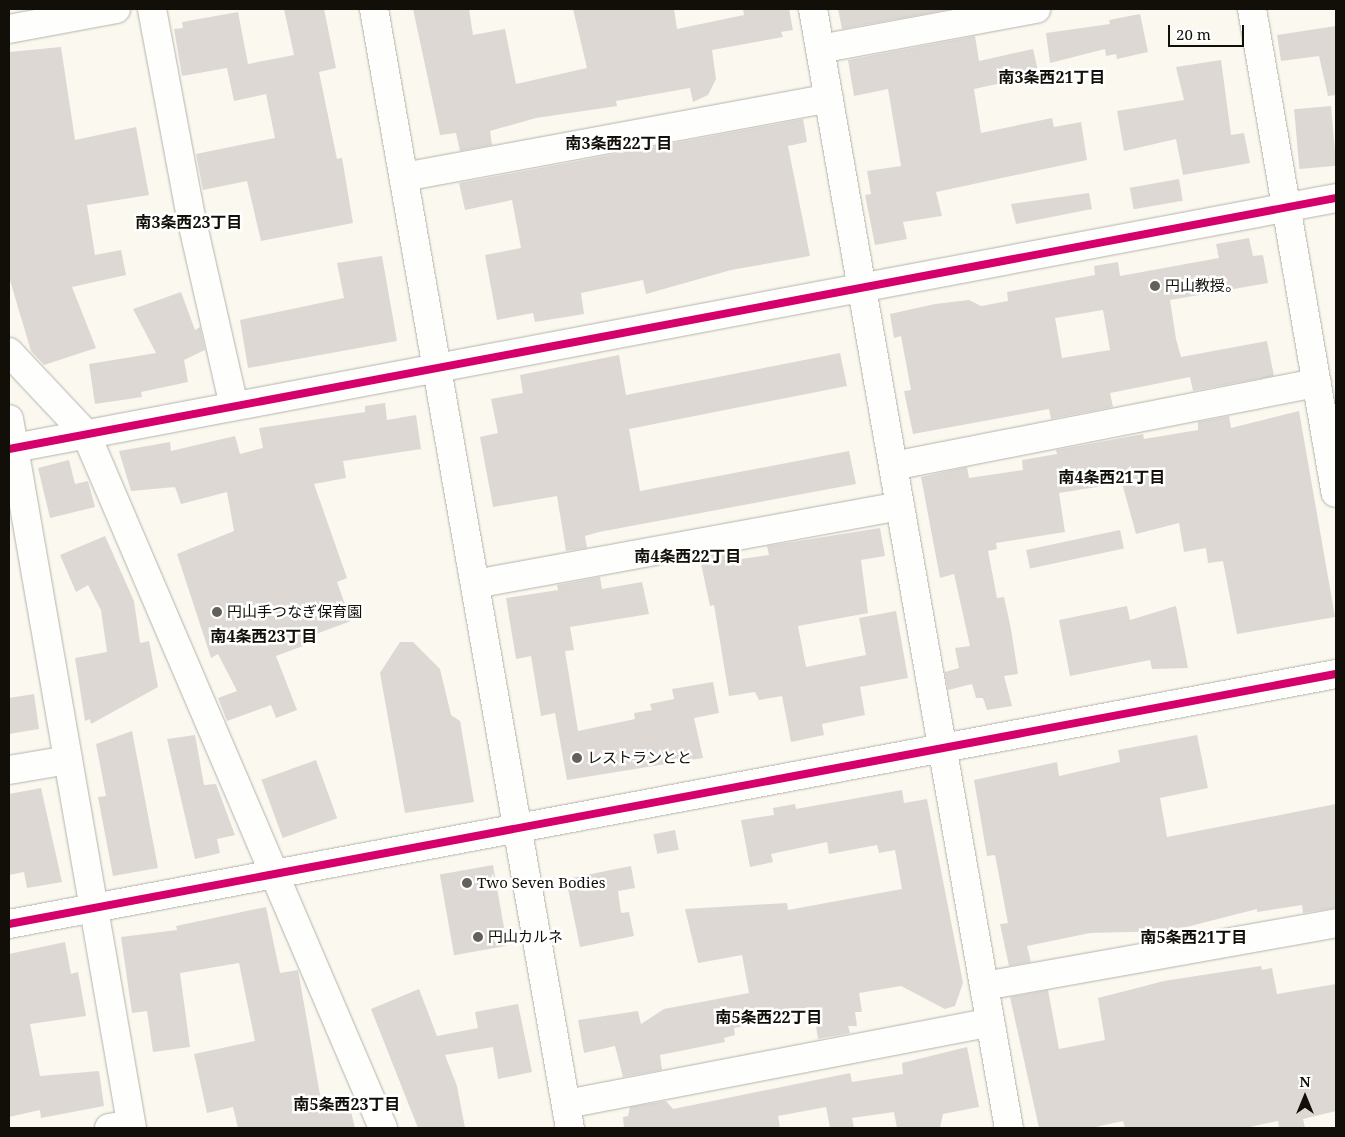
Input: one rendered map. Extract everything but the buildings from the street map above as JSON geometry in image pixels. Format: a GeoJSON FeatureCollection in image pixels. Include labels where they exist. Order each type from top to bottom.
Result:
{"type":"FeatureCollection","features":[{"type":"Feature","properties":{"kind":"street"},"geometry":{"type":"LineString","coordinates":[[9,29],[116,9]]}},
{"type":"Feature","properties":{"kind":"street"},"geometry":{"type":"LineString","coordinates":[[152,9],[191,217],[234,406]]}},
{"type":"Feature","properties":{"kind":"street"},"geometry":{"type":"LineString","coordinates":[[374,9],[568,1116],[990,1022]]}},
{"type":"Feature","properties":{"kind":"street"},"geometry":{"type":"LineString","coordinates":[[813,9],[1009,1128]]}},
{"type":"Feature","properties":{"kind":"street"},"geometry":{"type":"LineString","coordinates":[[820,49],[1036,9]]}},
{"type":"Feature","properties":{"kind":"street"},"geometry":{"type":"LineString","coordinates":[[1252,9],[1336,493]]}},
{"type":"Feature","properties":{"kind":"street"},"geometry":{"type":"LineString","coordinates":[[404,177],[829,98]]}},
{"type":"Feature","properties":{"kind":"street"},"geometry":{"type":"LineString","coordinates":[[11,448],[1336,198]]}},
{"type":"Feature","properties":{"kind":"street"},"geometry":{"type":"LineString","coordinates":[[9,352],[86,434],[383,1128]]}},
{"type":"Feature","properties":{"kind":"street"},"geometry":{"type":"LineString","coordinates":[[893,466],[1317,383]]}},
{"type":"Feature","properties":{"kind":"street"},"geometry":{"type":"LineString","coordinates":[[9,419],[11,448],[95,908],[124,1127]]}},
{"type":"Feature","properties":{"kind":"street"},"geometry":{"type":"LineString","coordinates":[[474,584],[900,506]]}},
{"type":"Feature","properties":{"kind":"street"},"geometry":{"type":"LineString","coordinates":[[9,924],[1336,674]]}},
{"type":"Feature","properties":{"kind":"street"},"geometry":{"type":"LineString","coordinates":[[9,770],[68,760]]}},
{"type":"Feature","properties":{"kind":"street"},"geometry":{"type":"LineString","coordinates":[[984,986],[1336,922]]}},
{"type":"Feature","properties":{"kind":"cycle path"},"geometry":{"type":"LineString","coordinates":[[9,449],[1336,198]]}},
{"type":"Feature","properties":{"kind":"cycle path"},"geometry":{"type":"LineString","coordinates":[[9,924],[1336,674]]}},
{"type":"Feature","properties":{"kind":"place","name":"円山教授。"},"geometry":{"type":"Point","coordinates":[1155,286]}},
{"type":"Feature","properties":{"kind":"place","name":"円山手つなぎ保育園"},"geometry":{"type":"Point","coordinates":[217,612]}},
{"type":"Feature","properties":{"kind":"place","name":"レストランとと"},"geometry":{"type":"Point","coordinates":[577,758]}},
{"type":"Feature","properties":{"kind":"place","name":"Two Seven Bodies"},"geometry":{"type":"Point","coordinates":[467,883]}},
{"type":"Feature","properties":{"kind":"place","name":"円山カルネ"},"geometry":{"type":"Point","coordinates":[478,937]}},
{"type":"Feature","properties":{"kind":"district","name":"南3条西21丁目"},"geometry":{"type":"Point","coordinates":[1052,77]}},
{"type":"Feature","properties":{"kind":"district","name":"南3条西22丁目"},"geometry":{"type":"Point","coordinates":[619,143]}},
{"type":"Feature","properties":{"kind":"district","name":"南3条西23丁目"},"geometry":{"type":"Point","coordinates":[189,222]}},
{"type":"Feature","properties":{"kind":"district","name":"南4条西21丁目"},"geometry":{"type":"Point","coordinates":[1112,477]}},
{"type":"Feature","properties":{"kind":"district","name":"南4条西22丁目"},"geometry":{"type":"Point","coordinates":[688,556]}},
{"type":"Feature","properties":{"kind":"district","name":"南4条西23丁目"},"geometry":{"type":"Point","coordinates":[264,636]}},
{"type":"Feature","properties":{"kind":"district","name":"南5条西21丁目"},"geometry":{"type":"Point","coordinates":[1194,937]}},
{"type":"Feature","properties":{"kind":"district","name":"南5条西22丁目"},"geometry":{"type":"Point","coordinates":[769,1017]}},
{"type":"Feature","properties":{"kind":"district","name":"南5条西23丁目"},"geometry":{"type":"Point","coordinates":[347,1104]}}]}
